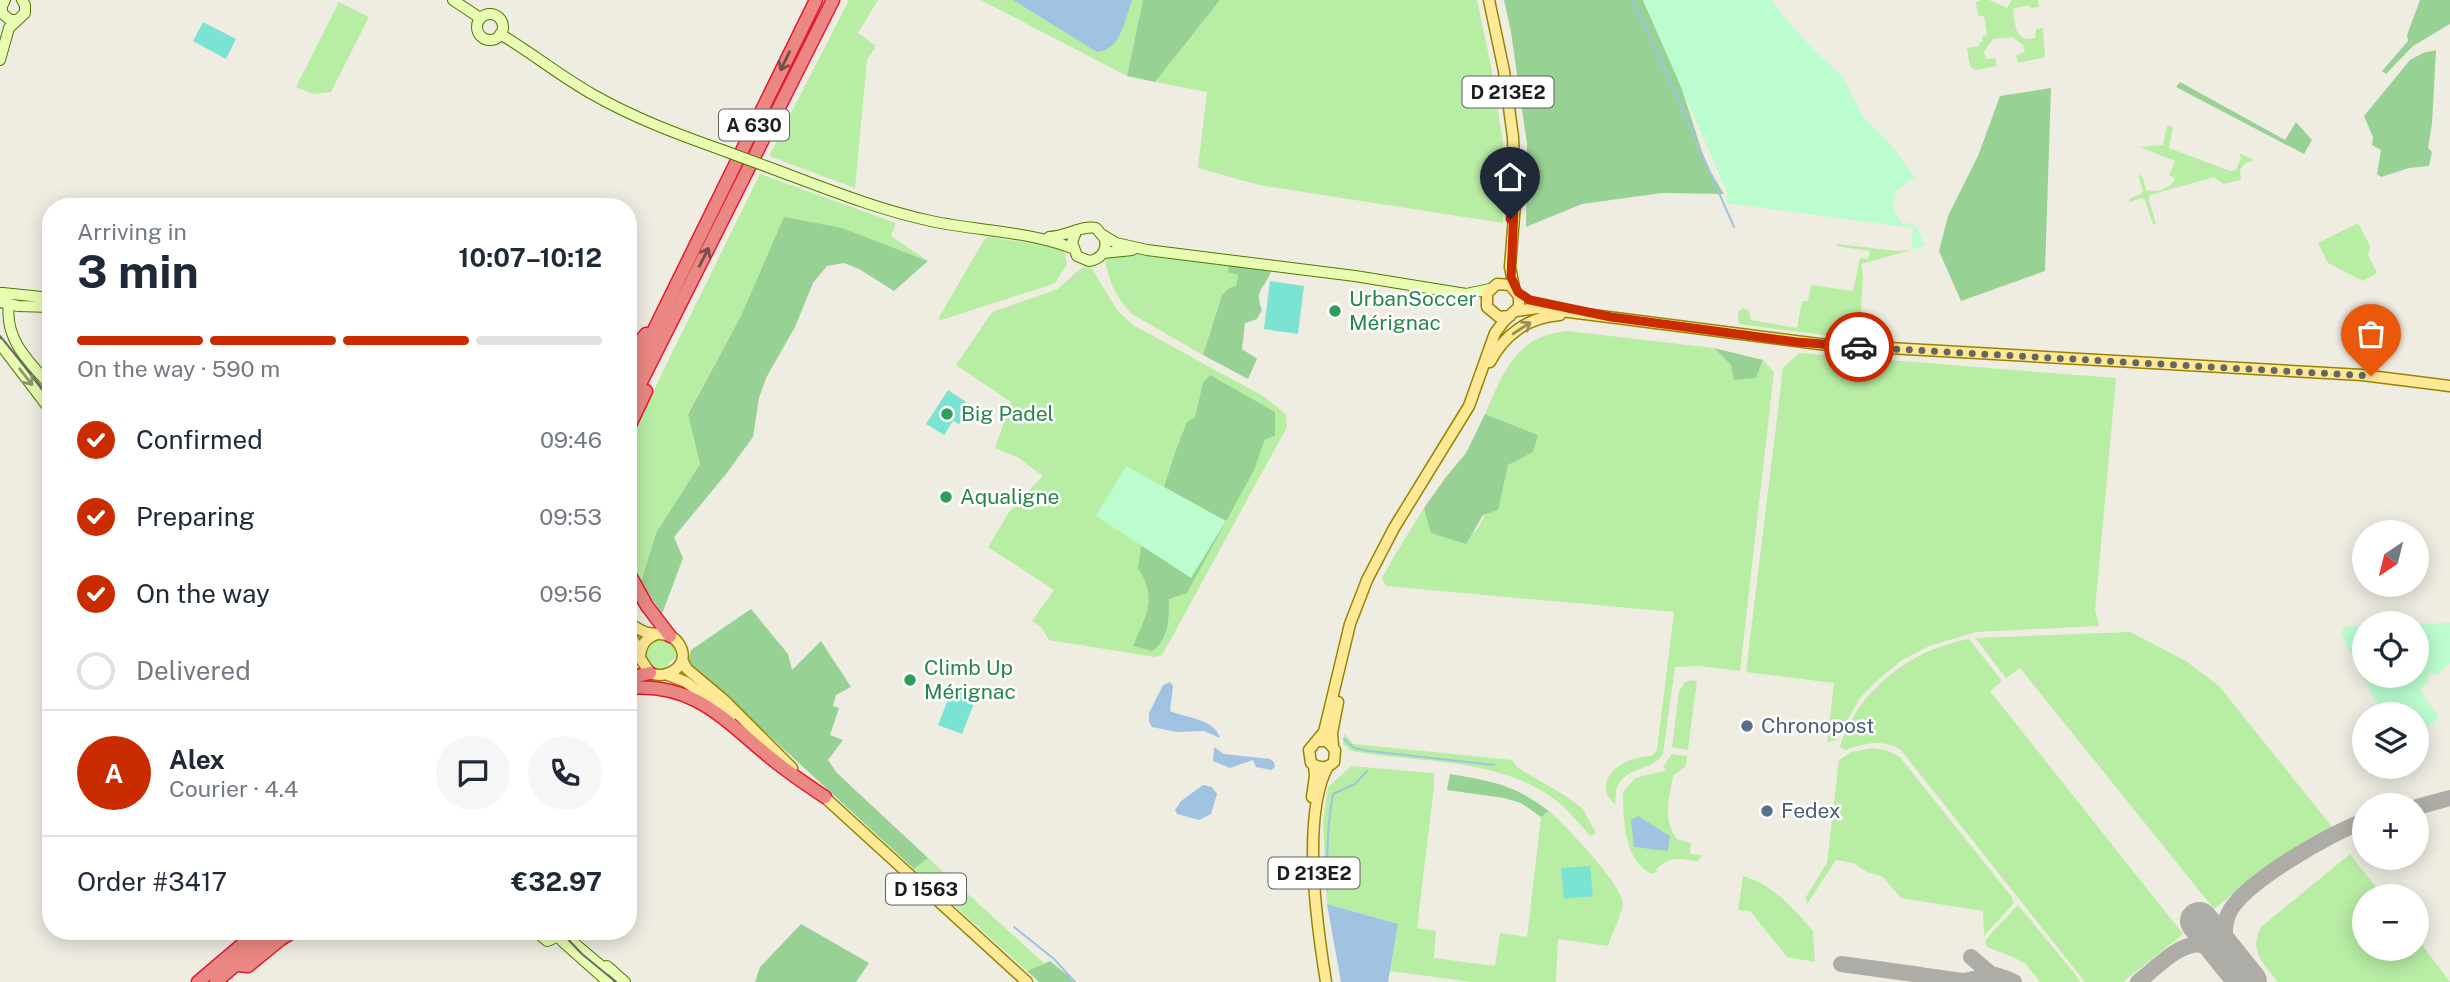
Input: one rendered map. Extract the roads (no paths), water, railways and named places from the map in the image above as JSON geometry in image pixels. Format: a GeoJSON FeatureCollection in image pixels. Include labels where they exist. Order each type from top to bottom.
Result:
{"type":"FeatureCollection","features":[{"type":"Feature","properties":{"kind":"highway","name":"A 630"},"geometry":{"type":"LineString","coordinates":[[637,365],[816,0]]}},
{"type":"Feature","properties":{"kind":"highway","name":"A 630"},"geometry":{"type":"LineString","coordinates":[[637,390],[833,0]]}},
{"type":"Feature","properties":{"kind":"highway"},"geometry":{"type":"LineString","coordinates":[[637,410],[671,336],[673,317]]}},
{"type":"Feature","properties":{"kind":"highway"},"geometry":{"type":"LineString","coordinates":[[637,345],[647,331],[659,322]]}},
{"type":"Feature","properties":{"kind":"highway"},"geometry":{"type":"LineString","coordinates":[[637,588],[663,635]]}},
{"type":"Feature","properties":{"kind":"highway"},"geometry":{"type":"LineString","coordinates":[[637,676],[650,673]]}},
{"type":"Feature","properties":{"kind":"highway"},"geometry":{"type":"LineString","coordinates":[[637,688],[665,688],[702,702],[772,759],[825,797]]}},
{"type":"Feature","properties":{"kind":"highway"},"geometry":{"type":"LineString","coordinates":[[198,982],[247,940]]}},
{"type":"Feature","properties":{"kind":"highway"},"geometry":{"type":"LineString","coordinates":[[216,982],[264,940]]}},
{"type":"Feature","properties":{"kind":"highway"},"geometry":{"type":"LineString","coordinates":[[237,965],[248,966],[280,940]]}},
{"type":"Feature","properties":{"kind":"main road"},"geometry":{"type":"LineString","coordinates":[[0,45],[6,25],[2,9],[5,0]]}},
{"type":"Feature","properties":{"kind":"main road"},"geometry":{"type":"LineString","coordinates":[[0,60],[9,28],[24,13],[25,5],[22,0]]}},
{"type":"Feature","properties":{"kind":"main road"},"geometry":{"type":"LineString","coordinates":[[453,0],[480,18]]}},
{"type":"Feature","properties":{"kind":"main road","name":"D 213E2"},"geometry":{"type":"LineString","coordinates":[[1489,0],[1508,96],[1513,137],[1515,185],[1510,267],[1516,290]]}},
{"type":"Feature","properties":{"kind":"main road"},"geometry":{"type":"LineString","coordinates":[[487,14],[498,16],[503,27],[500,34],[491,40],[481,36],[477,25],[480,18],[487,14]]}},
{"type":"Feature","properties":{"kind":"main road"},"geometry":{"type":"LineString","coordinates":[[4,16],[16,20]]}},
{"type":"Feature","properties":{"kind":"main road"},"geometry":{"type":"LineString","coordinates":[[500,34],[574,83],[654,125],[906,215],[1042,238],[1072,247]]}},
{"type":"Feature","properties":{"kind":"main road","name":"D 213E2"},"geometry":{"type":"LineString","coordinates":[[1493,287],[1505,265],[1515,185]]}},
{"type":"Feature","properties":{"kind":"main road"},"geometry":{"type":"LineString","coordinates":[[1042,238],[1064,236],[1084,227],[1091,227],[1116,243],[1147,250],[1355,276],[1466,294],[1506,284],[1539,303],[1611,317]]}},
{"type":"Feature","properties":{"kind":"main road"},"geometry":{"type":"LineString","coordinates":[[1076,232],[1072,247],[1077,256],[1085,261],[1097,259],[1103,253],[1106,244],[1103,235]]}},
{"type":"Feature","properties":{"kind":"main road"},"geometry":{"type":"LineString","coordinates":[[1103,253],[1115,250],[1147,250]]}},
{"type":"Feature","properties":{"kind":"main road"},"geometry":{"type":"LineString","coordinates":[[1450,437],[1483,359],[1491,323],[1486,298],[1493,287]]}},
{"type":"Feature","properties":{"kind":"main road"},"geometry":{"type":"LineString","coordinates":[[1460,424],[1477,388],[1495,333],[1520,303],[1516,290]]}},
{"type":"Feature","properties":{"kind":"main road"},"geometry":{"type":"LineString","coordinates":[[1466,294],[1499,317],[1538,308],[1819,344],[2362,375],[2450,386]]}},
{"type":"Feature","properties":{"kind":"main road"},"geometry":{"type":"LineString","coordinates":[[3,298],[42,298]]}},
{"type":"Feature","properties":{"kind":"main road"},"geometry":{"type":"LineString","coordinates":[[3,298],[42,305]]}},
{"type":"Feature","properties":{"kind":"main road"},"geometry":{"type":"LineString","coordinates":[[3,298],[12,336],[42,377]]}},
{"type":"Feature","properties":{"kind":"main road"},"geometry":{"type":"LineString","coordinates":[[1371,574],[1332,733],[1335,758],[1328,766],[1321,768],[1310,760],[1309,750],[1324,732],[1350,624],[1371,574],[1394,528],[1474,403],[1492,359],[1500,346],[1528,322],[1542,318],[1596,315]]}},
{"type":"Feature","properties":{"kind":"main road"},"geometry":{"type":"LineString","coordinates":[[0,344],[42,399]]}},
{"type":"Feature","properties":{"kind":"main road"},"geometry":{"type":"LineString","coordinates":[[637,629],[663,635],[681,648],[682,660],[679,667],[668,675],[650,673],[642,664],[637,647]]}},
{"type":"Feature","properties":{"kind":"main road"},"geometry":{"type":"LineString","coordinates":[[640,652],[646,640],[663,635]]}},
{"type":"Feature","properties":{"kind":"main road","name":"D 1563"},"geometry":{"type":"LineString","coordinates":[[682,660],[687,668],[776,754]]}},
{"type":"Feature","properties":{"kind":"main road","name":"D 1563"},"geometry":{"type":"LineString","coordinates":[[668,675],[680,678],[706,696],[776,754],[1027,982]]}},
{"type":"Feature","properties":{"kind":"main road"},"geometry":{"type":"LineString","coordinates":[[1318,741],[1327,741],[1333,746]]}},
{"type":"Feature","properties":{"kind":"main road","name":"D 213E2"},"geometry":{"type":"LineString","coordinates":[[1314,765],[1307,837],[1307,876],[1319,982]]}},
{"type":"Feature","properties":{"kind":"main road","name":"D 213E2"},"geometry":{"type":"LineString","coordinates":[[1326,982],[1317,919],[1314,841],[1320,788],[1328,766]]}},
{"type":"Feature","properties":{"kind":"main road"},"geometry":{"type":"LineString","coordinates":[[567,940],[608,982]]}},
{"type":"Feature","properties":{"kind":"main road"},"geometry":{"type":"LineString","coordinates":[[571,940],[625,982]]}},
{"type":"Feature","properties":{"kind":"waterway"},"geometry":{"type":"LineString","coordinates":[[1632,0],[1734,227]]}},
{"type":"Feature","properties":{"kind":"waterway"},"geometry":{"type":"LineString","coordinates":[[1344,739],[1354,748],[1369,751],[1494,765]]}},
{"type":"Feature","properties":{"kind":"waterway"},"geometry":{"type":"LineString","coordinates":[[1327,890],[1328,830],[1333,794],[1355,784],[1367,771]]}},
{"type":"Feature","properties":{"kind":"waterway"},"geometry":{"type":"LineString","coordinates":[[1014,927],[1054,959],[1075,982]]}},
{"type":"Feature","properties":{"kind":"tram line"},"geometry":{"type":"LineString","coordinates":[[0,336],[42,388]]}},
{"type":"Feature","properties":{"kind":"tram line"},"geometry":{"type":"LineString","coordinates":[[569,940],[616,982]]}},
{"type":"Feature","properties":{"kind":"place","name":"UrbanSoccer Mérignac"},"geometry":{"type":"Point","coordinates":[1335,311]}},
{"type":"Feature","properties":{"kind":"place","name":"Big Padel"},"geometry":{"type":"Point","coordinates":[947,414]}},
{"type":"Feature","properties":{"kind":"place","name":"Aqualigne"},"geometry":{"type":"Point","coordinates":[946,497]}},
{"type":"Feature","properties":{"kind":"place","name":"Climb Up Mérignac"},"geometry":{"type":"Point","coordinates":[910,680]}},
{"type":"Feature","properties":{"kind":"place","name":"Chronopost"},"geometry":{"type":"Point","coordinates":[1747,726]}},
{"type":"Feature","properties":{"kind":"place","name":"Fedex"},"geometry":{"type":"Point","coordinates":[1767,811]}}]}
